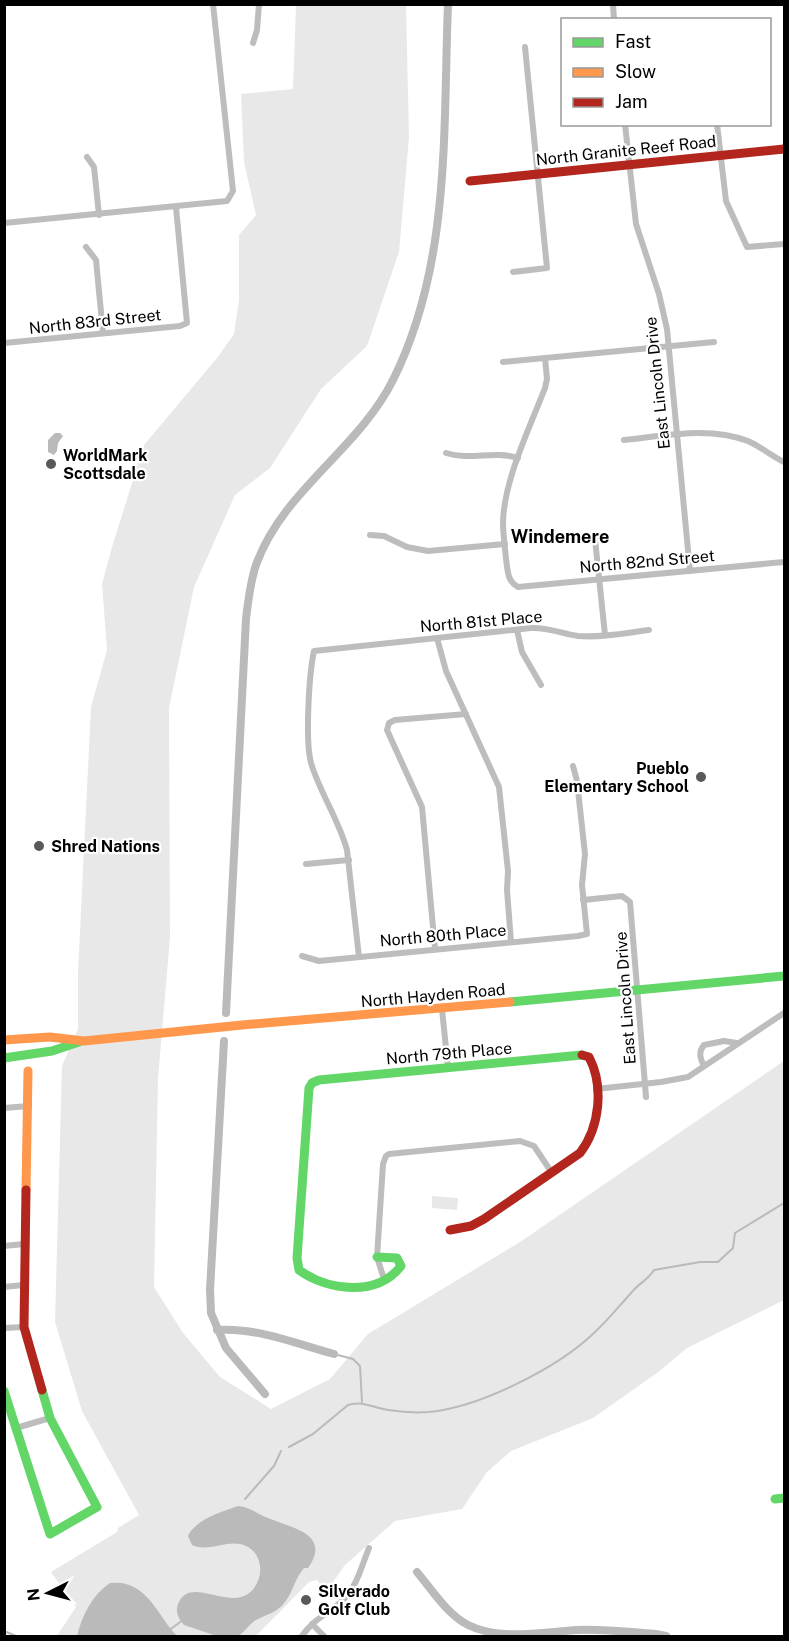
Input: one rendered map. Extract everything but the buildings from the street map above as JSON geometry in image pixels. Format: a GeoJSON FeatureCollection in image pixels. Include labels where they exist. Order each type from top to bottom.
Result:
{"type":"FeatureCollection","features":[{"type":"Feature","properties":{"kind":"street"},"geometry":{"type":"LineString","coordinates":[[4,223],[227,201],[232,191],[213,4]]}},
{"type":"Feature","properties":{"kind":"street"},"geometry":{"type":"LineString","coordinates":[[253,43],[257,30],[259,4]]}},
{"type":"Feature","properties":{"kind":"street"},"geometry":{"type":"LineString","coordinates":[[513,272],[547,268],[525,47]]}},
{"type":"Feature","properties":{"kind":"street","name":"East Lincoln Drive"},"geometry":{"type":"LineString","coordinates":[[625,126],[636,224],[659,294],[669,346],[690,571]]}},
{"type":"Feature","properties":{"kind":"street"},"geometry":{"type":"LineString","coordinates":[[717,126],[726,201],[747,247],[784,244]]}},
{"type":"Feature","properties":{"kind":"street","name":"North Granite Reef Road"},"geometry":{"type":"LineString","coordinates":[[470,181],[784,149]]}},
{"type":"Feature","properties":{"kind":"street"},"geometry":{"type":"LineString","coordinates":[[87,158],[94,167],[99,215]]}},
{"type":"Feature","properties":{"kind":"street","name":"North 83rd Street"},"geometry":{"type":"LineString","coordinates":[[4,343],[180,326],[187,323],[177,207]]}},
{"type":"Feature","properties":{"kind":"street"},"geometry":{"type":"LineString","coordinates":[[86,248],[96,260],[103,333]]}},
{"type":"Feature","properties":{"kind":"street"},"geometry":{"type":"LineString","coordinates":[[503,362],[714,342]]}},
{"type":"Feature","properties":{"kind":"street"},"geometry":{"type":"LineString","coordinates":[[370,535],[384,536],[407,547],[428,551],[505,544],[503,522],[506,499],[545,388],[547,378],[545,358]]}},
{"type":"Feature","properties":{"kind":"street"},"geometry":{"type":"LineString","coordinates":[[624,440],[706,433],[734,437],[762,448],[784,462]]}},
{"type":"Feature","properties":{"kind":"street"},"geometry":{"type":"LineString","coordinates":[[446,453],[464,458],[501,453],[519,458]]}},
{"type":"Feature","properties":{"kind":"street"},"geometry":{"type":"LineString","coordinates":[[595,539],[605,635]]}},
{"type":"Feature","properties":{"kind":"street","name":"North 82nd Street"},"geometry":{"type":"LineString","coordinates":[[505,544],[508,576],[518,587],[784,562]]}},
{"type":"Feature","properties":{"kind":"street","name":"North 81st Place"},"geometry":{"type":"LineString","coordinates":[[349,860],[344,837],[316,776],[310,756],[308,734],[314,651],[545,628],[575,636],[649,630]]}},
{"type":"Feature","properties":{"kind":"street"},"geometry":{"type":"LineString","coordinates":[[517,630],[522,652],[541,685]]}},
{"type":"Feature","properties":{"kind":"street"},"geometry":{"type":"LineString","coordinates":[[437,638],[443,665],[499,788],[508,871],[507,890],[511,942]]}},
{"type":"Feature","properties":{"kind":"street"},"geometry":{"type":"LineString","coordinates":[[435,949],[422,807],[387,730],[389,723],[395,720],[466,714]]}},
{"type":"Feature","properties":{"kind":"street"},"geometry":{"type":"LineString","coordinates":[[573,766],[577,781],[585,854],[583,900]]}},
{"type":"Feature","properties":{"kind":"street"},"geometry":{"type":"LineString","coordinates":[[306,864],[349,860],[359,957]]}},
{"type":"Feature","properties":{"kind":"street","name":"East Lincoln Drive"},"geometry":{"type":"LineString","coordinates":[[583,900],[622,896],[627,898],[632,909],[646,1097]]}},
{"type":"Feature","properties":{"kind":"street","name":"North 80th Place"},"geometry":{"type":"LineString","coordinates":[[302,956],[319,961],[578,936],[587,934],[583,900]]}},
{"type":"Feature","properties":{"kind":"street","name":"North Hayden Road"},"geometry":{"type":"LineString","coordinates":[[4,1058],[52,1051],[84,1041],[784,976]]}},
{"type":"Feature","properties":{"kind":"street"},"geometry":{"type":"LineString","coordinates":[[441,1009],[448,1068]]}},
{"type":"Feature","properties":{"kind":"street"},"geometry":{"type":"LineString","coordinates":[[450,1230],[471,1226],[484,1219],[580,1153],[592,1136],[598,1108],[596,1089],[681,1079],[695,1073],[784,1012]]}},
{"type":"Feature","properties":{"kind":"street","name":"North Hayden Road"},"geometry":{"type":"LineString","coordinates":[[4,1041],[50,1037],[84,1041]]}},
{"type":"Feature","properties":{"kind":"street"},"geometry":{"type":"LineString","coordinates":[[704,1066],[700,1058],[700,1049],[704,1045],[724,1041],[737,1043]]}},
{"type":"Feature","properties":{"kind":"street","name":"North 79th Place"},"geometry":{"type":"LineString","coordinates":[[384,1279],[363,1289],[307,1276],[299,1270],[297,1258],[305,1140],[309,1088],[312,1083],[319,1080],[580,1055],[589,1058],[594,1067],[596,1089]]}},
{"type":"Feature","properties":{"kind":"street"},"geometry":{"type":"LineString","coordinates":[[4,1391],[50,1534],[97,1506],[51,1419],[24,1327],[28,1071]]}},
{"type":"Feature","properties":{"kind":"street"},"geometry":{"type":"LineString","coordinates":[[4,1108],[29,1106]]}},
{"type":"Feature","properties":{"kind":"street"},"geometry":{"type":"LineString","coordinates":[[377,1257],[397,1258],[400,1262],[399,1270],[384,1279],[377,1257],[383,1164],[386,1156],[394,1152],[520,1141],[534,1146],[552,1173]]}},
{"type":"Feature","properties":{"kind":"street"},"geometry":{"type":"LineString","coordinates":[[4,1246],[24,1244]]}},
{"type":"Feature","properties":{"kind":"street"},"geometry":{"type":"LineString","coordinates":[[4,1287],[23,1285]]}},
{"type":"Feature","properties":{"kind":"street"},"geometry":{"type":"LineString","coordinates":[[4,1328],[24,1327]]}},
{"type":"Feature","properties":{"kind":"street"},"geometry":{"type":"LineString","coordinates":[[16,1428],[51,1419]]}},
{"type":"Feature","properties":{"kind":"street"},"geometry":{"type":"LineString","coordinates":[[302,1636],[312,1624],[351,1591],[369,1548]]}},
{"type":"Feature","properties":{"kind":"street"},"geometry":{"type":"LineString","coordinates":[[312,1624],[324,1636]]}},
{"type":"Feature","properties":{"kind":"shaded area","name":"Silverado Golf Club"},"geometry":{"type":"Polygon","coordinates":[[[296,5],[406,5],[409,137],[399,252],[367,346],[321,389],[270,468],[235,495],[194,587],[169,708],[170,937],[158,1079],[154,1287],[183,1333],[220,1377],[271,1409],[330,1379],[368,1334],[520,1242],[784,1061],[784,1300],[687,1348],[657,1373],[593,1418],[511,1451],[487,1472],[462,1509],[395,1521],[345,1565],[326,1592],[317,1580],[309,1582],[256,1636],[57,1636],[76,1607],[51,1572],[117,1532],[118,1528],[139,1515],[82,1411],[55,1322],[62,1066],[78,1029],[78,972],[91,707],[107,650],[102,584],[144,445],[217,358],[234,334],[239,300],[239,235],[256,215],[244,162],[241,94],[293,89],[296,5]]]}},
{"type":"Feature","properties":{"kind":"shaded area"},"geometry":{"type":"Polygon","coordinates":[[[55,433],[63,436],[54,455],[48,452],[48,440],[55,433]]]}},
{"type":"Feature","properties":{"kind":"shaded area"},"geometry":{"type":"Polygon","coordinates":[[[432,1196],[458,1198],[457,1210],[432,1208],[432,1196]]]}},
{"type":"Feature","properties":{"kind":"shaded area"},"geometry":{"type":"Polygon","coordinates":[[[238,1506],[306,1534],[315,1547],[314,1556],[308,1568],[304,1568],[301,1572],[288,1598],[279,1609],[260,1618],[238,1636],[217,1636],[184,1625],[178,1616],[178,1604],[183,1596],[189,1593],[197,1592],[233,1598],[248,1593],[258,1581],[260,1565],[258,1557],[246,1546],[239,1544],[213,1547],[192,1545],[188,1536],[203,1521],[238,1506]]]}},
{"type":"Feature","properties":{"kind":"shaded area"},"geometry":{"type":"Polygon","coordinates":[[[110,1583],[123,1583],[142,1592],[177,1636],[77,1636],[89,1606],[110,1583]]]}},
{"type":"Feature","properties":{"kind":"waterway"},"geometry":{"type":"LineString","coordinates":[[226,1013],[246,619],[252,578],[268,538],[284,514],[361,428],[378,405],[393,380],[412,336],[435,244],[444,148],[448,4]]}},
{"type":"Feature","properties":{"kind":"waterway"},"geometry":{"type":"LineString","coordinates":[[224,1041],[210,1290],[211,1313],[226,1348],[265,1394]]}},
{"type":"Feature","properties":{"kind":"waterway"},"geometry":{"type":"LineString","coordinates":[[289,1447],[313,1434],[348,1405],[358,1403],[393,1411],[429,1412],[449,1409],[517,1384],[579,1346],[654,1270],[700,1262],[718,1262],[733,1248],[735,1233],[784,1203]]}},
{"type":"Feature","properties":{"kind":"waterway"},"geometry":{"type":"LineString","coordinates":[[217,1330],[247,1331],[334,1354]]}},
{"type":"Feature","properties":{"kind":"waterway"},"geometry":{"type":"LineString","coordinates":[[334,1354],[353,1359],[360,1366],[362,1402]]}},
{"type":"Feature","properties":{"kind":"waterway"},"geometry":{"type":"LineString","coordinates":[[245,1499],[274,1466],[281,1451]]}},
{"type":"Feature","properties":{"kind":"waterway"},"geometry":{"type":"LineString","coordinates":[[417,1572],[453,1615],[480,1630],[507,1634],[597,1630],[666,1636]]}},
{"type":"Feature","properties":{"kind":"waterway"},"geometry":{"type":"LineString","coordinates":[[168,1631],[183,1620]]}},
{"type":"Feature","properties":{"kind":"waterway"},"geometry":{"type":"LineString","coordinates":[[4,1631],[16,1636]]}},
{"type":"Feature","properties":{"kind":"traffic: fast"},"geometry":{"type":"LineString","coordinates":[[510,1002],[784,976]]}},
{"type":"Feature","properties":{"kind":"traffic: fast"},"geometry":{"type":"LineString","coordinates":[[4,1058],[52,1051],[79,1042]]}},
{"type":"Feature","properties":{"kind":"traffic: fast"},"geometry":{"type":"LineString","coordinates":[[377,1257],[397,1258],[401,1266],[379,1283],[366,1286],[352,1288],[324,1283],[299,1270],[297,1258],[309,1088],[312,1083],[319,1080],[582,1055]]}},
{"type":"Feature","properties":{"kind":"traffic: fast"},"geometry":{"type":"LineString","coordinates":[[4,1391],[50,1534],[97,1507],[50,1418],[42,1390]]}},
{"type":"Feature","properties":{"kind":"traffic: fast"},"geometry":{"type":"LineString","coordinates":[[775,1499],[784,1498]]}},
{"type":"Feature","properties":{"kind":"traffic: slow"},"geometry":{"type":"LineString","coordinates":[[4,1040],[50,1037],[84,1041],[510,1002]]}},
{"type":"Feature","properties":{"kind":"traffic: slow"},"geometry":{"type":"LineString","coordinates":[[26,1190],[28,1071]]}},
{"type":"Feature","properties":{"kind":"traffic: jam"},"geometry":{"type":"LineString","coordinates":[[470,181],[784,149]]}},
{"type":"Feature","properties":{"kind":"traffic: jam"},"geometry":{"type":"LineString","coordinates":[[450,1230],[471,1226],[484,1219],[580,1153],[592,1131],[598,1106],[594,1068],[589,1057],[582,1055]]}},
{"type":"Feature","properties":{"kind":"traffic: jam"},"geometry":{"type":"LineString","coordinates":[[26,1190],[24,1327],[42,1390]]}},
{"type":"Feature","properties":{"kind":"place","name":"WorldMark Scottsdale"},"geometry":{"type":"Point","coordinates":[51,464]}},
{"type":"Feature","properties":{"kind":"place","name":"Pueblo Elementary School"},"geometry":{"type":"Point","coordinates":[701,777]}},
{"type":"Feature","properties":{"kind":"place","name":"Shred Nations"},"geometry":{"type":"Point","coordinates":[39,846]}},
{"type":"Feature","properties":{"kind":"place","name":"Silverado Golf Club"},"geometry":{"type":"Point","coordinates":[306,1600]}},
{"type":"Feature","properties":{"kind":"district","name":"Windemere"},"geometry":{"type":"Point","coordinates":[560,537]}}]}
